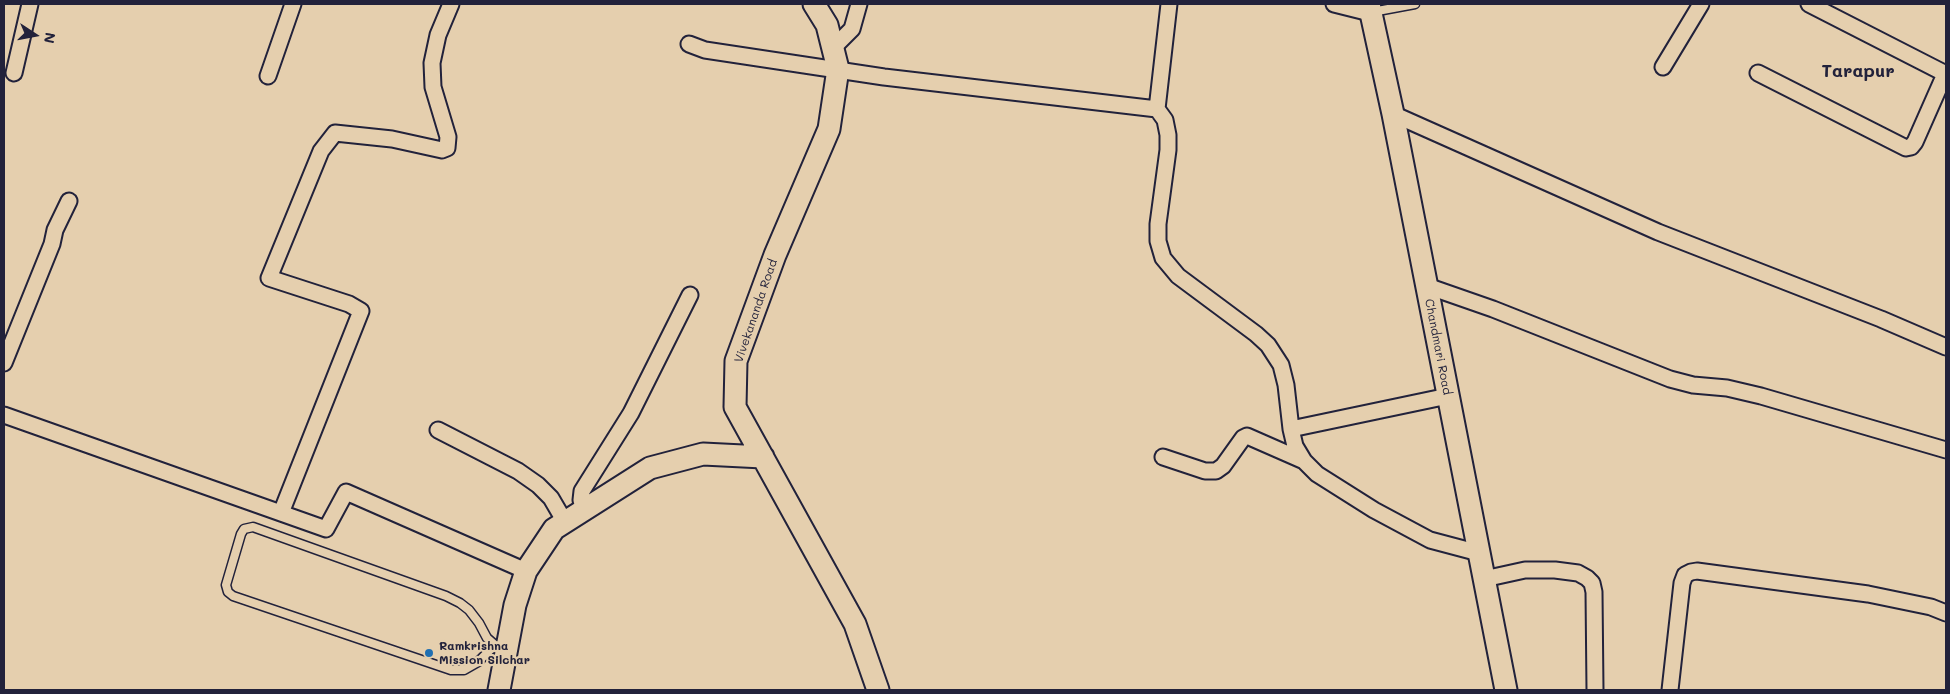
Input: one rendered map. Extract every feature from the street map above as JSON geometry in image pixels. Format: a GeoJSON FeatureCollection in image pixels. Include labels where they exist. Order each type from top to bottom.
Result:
{"type":"FeatureCollection","features":[{"type":"Feature","properties":{"kind":"street"},"geometry":{"type":"LineString","coordinates":[[14,74],[30,4]]}},
{"type":"Feature","properties":{"kind":"street"},"geometry":{"type":"LineString","coordinates":[[268,76],[293,4]]}},
{"type":"Feature","properties":{"kind":"street"},"geometry":{"type":"LineString","coordinates":[[281,513],[360,312],[349,304],[269,278],[321,151],[335,133],[392,140],[442,150],[447,148],[448,138],[433,87],[432,62],[438,35],[451,4]]}},
{"type":"Feature","properties":{"kind":"street","name":"Vivekananda Road"},"geometry":{"type":"LineString","coordinates":[[814,4],[827,25],[838,69],[829,129],[775,255],[736,361],[735,407],[855,624],[878,690]]}},
{"type":"Feature","properties":{"kind":"street"},"geometry":{"type":"LineString","coordinates":[[833,48],[852,29],[859,4]]}},
{"type":"Feature","properties":{"kind":"street"},"geometry":{"type":"LineString","coordinates":[[1169,4],[1157,109],[1165,120],[1168,135],[1168,150],[1158,224],[1158,241],[1163,258],[1178,276],[1268,344],[1280,365],[1286,385],[1295,446],[1304,461],[1317,474],[1374,510],[1430,540],[1479,553]]}},
{"type":"Feature","properties":{"kind":"street"},"geometry":{"type":"LineString","coordinates":[[1334,4],[1370,8]]}},
{"type":"Feature","properties":{"kind":"street"},"geometry":{"type":"LineString","coordinates":[[1663,67],[1701,4]]}},
{"type":"Feature","properties":{"kind":"street"},"geometry":{"type":"LineString","coordinates":[[1758,73],[1906,148],[1911,147],[1915,142],[1946,74],[1809,4]]}},
{"type":"Feature","properties":{"kind":"street","name":"Chandmari Road"},"geometry":{"type":"LineString","coordinates":[[1370,8],[1393,114],[1506,690]]}},
{"type":"Feature","properties":{"kind":"street"},"geometry":{"type":"LineString","coordinates":[[689,44],[705,50],[884,77],[1157,109]]}},
{"type":"Feature","properties":{"kind":"street"},"geometry":{"type":"LineString","coordinates":[[1393,114],[1658,232],[1881,319],[1946,347]]}},
{"type":"Feature","properties":{"kind":"street"},"geometry":{"type":"LineString","coordinates":[[4,363],[52,244],[55,230],[69,201]]}},
{"type":"Feature","properties":{"kind":"street"},"geometry":{"type":"LineString","coordinates":[[1426,286],[1493,309],[1670,379],[1693,385],[1727,388],[1761,396],[1946,450]]}},
{"type":"Feature","properties":{"kind":"street"},"geometry":{"type":"LineString","coordinates":[[584,510],[581,500],[582,491],[631,413],[690,295]]}},
{"type":"Feature","properties":{"kind":"street"},"geometry":{"type":"LineString","coordinates":[[1291,429],[1448,396]]}},
{"type":"Feature","properties":{"kind":"street"},"geometry":{"type":"LineString","coordinates":[[4,415],[326,529],[346,492],[526,571]]}},
{"type":"Feature","properties":{"kind":"street"},"geometry":{"type":"LineString","coordinates":[[438,430],[518,471],[538,485],[551,498],[565,522]]}},
{"type":"Feature","properties":{"kind":"street"},"geometry":{"type":"LineString","coordinates":[[1162,457],[1205,471],[1216,471],[1223,466],[1240,440],[1247,436],[1304,461]]}},
{"type":"Feature","properties":{"kind":"street"},"geometry":{"type":"LineString","coordinates":[[499,690],[502,646],[526,571],[554,529],[650,468],[703,454],[763,457]]}},
{"type":"Feature","properties":{"kind":"street"},"geometry":{"type":"LineString","coordinates":[[1484,579],[1526,570],[1555,570],[1578,573],[1587,578],[1592,583],[1594,592],[1595,690]]}},
{"type":"Feature","properties":{"kind":"street"},"geometry":{"type":"LineString","coordinates":[[1670,690],[1682,583],[1685,575],[1691,572],[1725,574],[1868,594],[1931,607],[1946,613]]}},
{"type":"Feature","properties":{"kind":"lane"},"geometry":{"type":"LineString","coordinates":[[1370,8],[1415,4]]}},
{"type":"Feature","properties":{"kind":"lane"},"geometry":{"type":"LineString","coordinates":[[253,527],[446,596],[469,610],[487,638],[502,646],[464,670],[451,670],[234,596],[228,592],[226,585],[241,534],[244,529],[253,527]]}},
{"type":"Feature","properties":{"kind":"place","name":"Ramkrishna Mission Silchar"},"geometry":{"type":"Point","coordinates":[429,653]}},
{"type":"Feature","properties":{"kind":"district","name":"Tarapur"},"geometry":{"type":"Point","coordinates":[1858,71]}}]}
